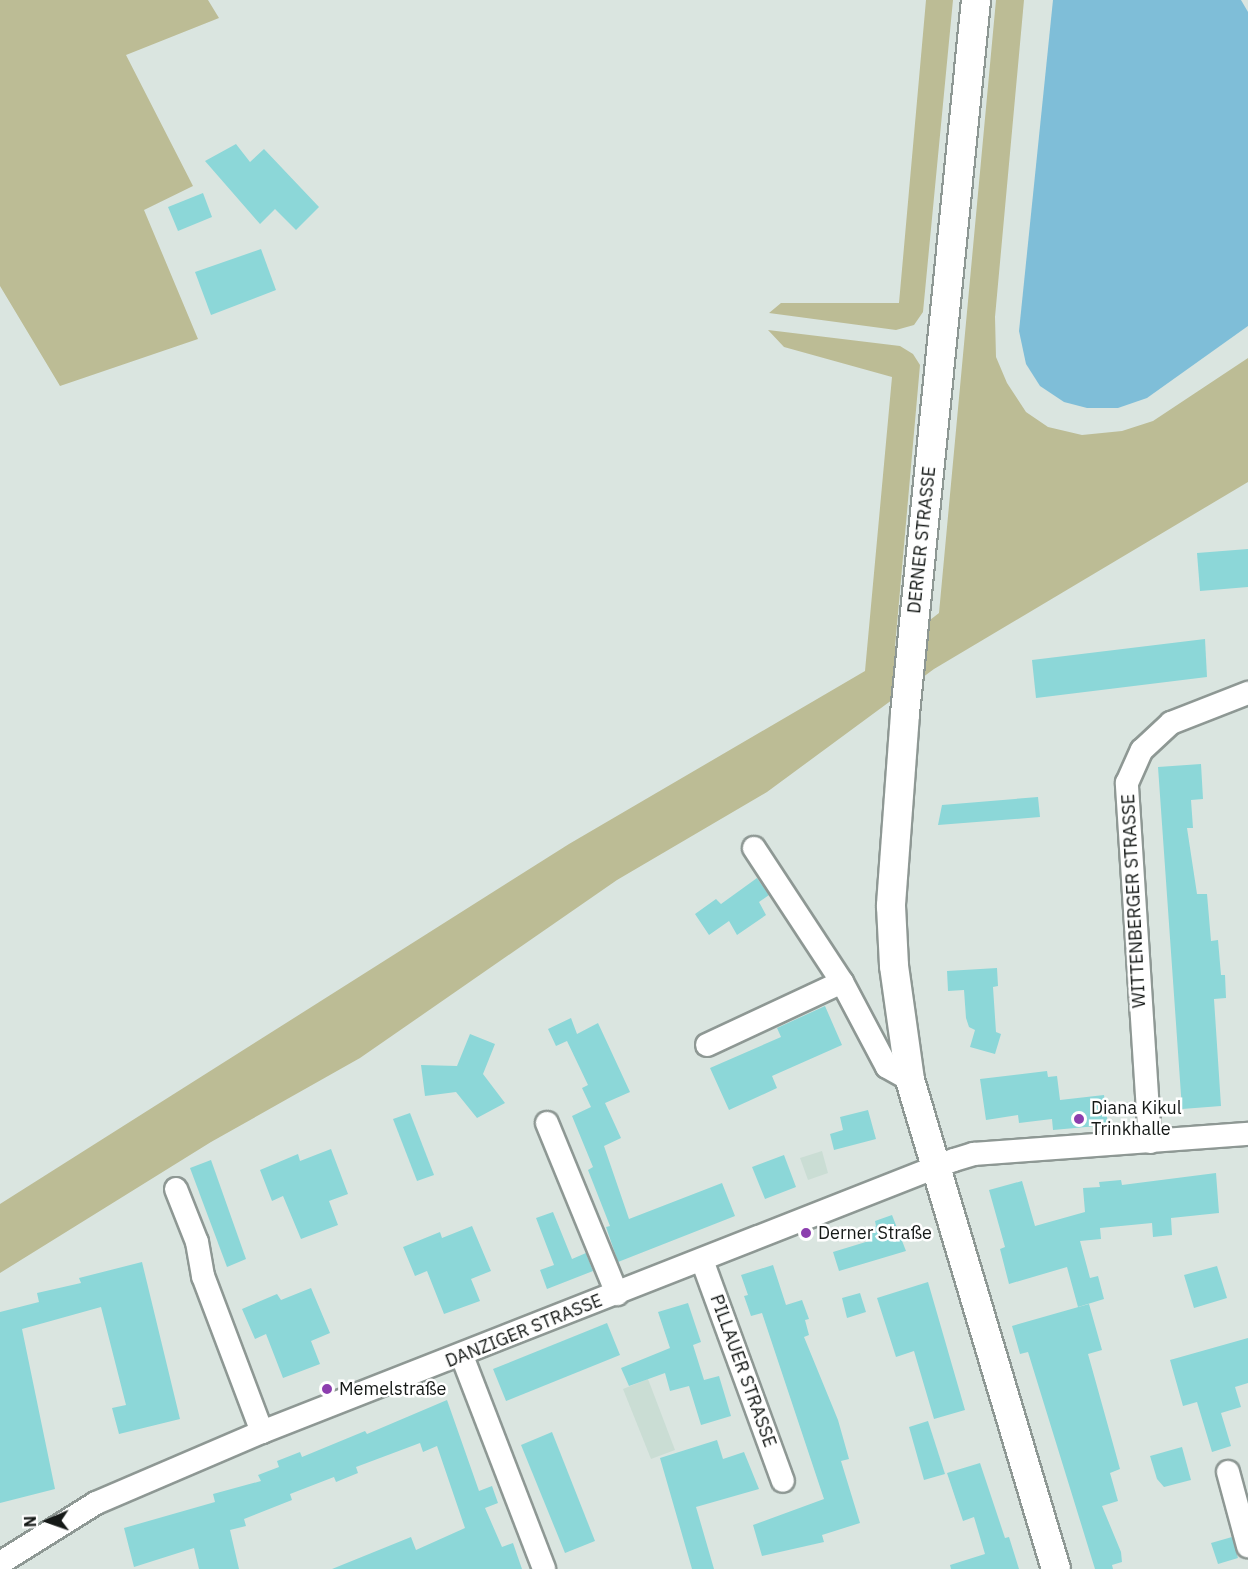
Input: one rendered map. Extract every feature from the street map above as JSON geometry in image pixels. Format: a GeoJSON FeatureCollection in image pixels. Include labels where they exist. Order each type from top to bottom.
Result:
{"type":"FeatureCollection","features":[{"type":"Feature","properties":{"kind":"street","name":"DERNER STRASSE"},"geometry":{"type":"LineString","coordinates":[[975,0],[905,714],[891,906],[895,978],[910,1080],[933,1167],[1056,1569]]}},
{"type":"Feature","properties":{"kind":"street","name":"WITTENBERGER STRASSE"},"geometry":{"type":"LineString","coordinates":[[1150,1142],[1127,783],[1142,750],[1171,723],[1248,693]]}},
{"type":"Feature","properties":{"kind":"street"},"geometry":{"type":"LineString","coordinates":[[754,848],[842,982],[887,1067],[910,1080]]}},
{"type":"Feature","properties":{"kind":"street"},"geometry":{"type":"LineString","coordinates":[[707,1045],[842,982]]}},
{"type":"Feature","properties":{"kind":"street","name":"DANZIGER STRASSE"},"geometry":{"type":"LineString","coordinates":[[547,1123],[617,1294]]}},
{"type":"Feature","properties":{"kind":"street","name":"DANZIGER STRASSE"},"geometry":{"type":"LineString","coordinates":[[0,1563],[96,1503],[262,1432],[462,1356],[933,1167],[974,1154],[1248,1134]]}},
{"type":"Feature","properties":{"kind":"street"},"geometry":{"type":"LineString","coordinates":[[176,1189],[197,1242],[203,1276],[262,1432]]}},
{"type":"Feature","properties":{"kind":"street","name":"PILLAUER STRASSE"},"geometry":{"type":"LineString","coordinates":[[702,1260],[783,1481]]}},
{"type":"Feature","properties":{"kind":"street"},"geometry":{"type":"LineString","coordinates":[[462,1356],[544,1569]]}},
{"type":"Feature","properties":{"kind":"street"},"geometry":{"type":"LineString","coordinates":[[1228,1472],[1248,1546]]}},
{"type":"Feature","properties":{"kind":"shaded area"},"geometry":{"type":"Polygon","coordinates":[[[822,1151],[828,1173],[808,1180],[800,1158],[822,1151]]]}},
{"type":"Feature","properties":{"kind":"shaded area"},"geometry":{"type":"Polygon","coordinates":[[[648,1379],[675,1450],[651,1459],[623,1389],[648,1379]]]}},
{"type":"Feature","properties":{"kind":"green space"},"geometry":{"type":"Polygon","coordinates":[[[0,0],[208,0],[219,18],[126,55],[193,186],[144,210],[198,339],[60,386],[0,286],[0,0]]]}},
{"type":"Feature","properties":{"kind":"green space"},"geometry":{"type":"Polygon","coordinates":[[[926,0],[953,0],[923,312],[914,325],[896,330],[769,313],[781,303],[899,303],[926,0]]]}},
{"type":"Feature","properties":{"kind":"green space"},"geometry":{"type":"Polygon","coordinates":[[[996,0],[1024,0],[995,317],[996,357],[1007,383],[1026,412],[1048,427],[1082,435],[1122,431],[1153,421],[1248,358],[1248,482],[934,669],[767,792],[617,880],[360,1058],[211,1142],[0,1273],[0,1204],[569,844],[865,671],[892,377],[784,347],[768,330],[900,346],[913,354],[920,365],[895,647],[939,613],[996,0]]]}},
{"type":"Feature","properties":{"kind":"water"},"geometry":{"type":"Polygon","coordinates":[[[1053,0],[1241,0],[1248,12],[1248,326],[1147,398],[1118,408],[1087,408],[1064,402],[1040,386],[1026,364],[1019,331],[1053,0]]]}},
{"type":"Feature","properties":{"kind":"building"},"geometry":{"type":"Polygon","coordinates":[[[236,144],[250,162],[264,149],[319,207],[296,230],[275,209],[260,224],[205,161],[236,144]]]}},
{"type":"Feature","properties":{"kind":"building"},"geometry":{"type":"Polygon","coordinates":[[[203,193],[212,217],[178,231],[168,207],[203,193]]]}},
{"type":"Feature","properties":{"kind":"building"},"geometry":{"type":"Polygon","coordinates":[[[261,249],[276,290],[211,315],[195,272],[261,249]]]}},
{"type":"Feature","properties":{"kind":"building"},"geometry":{"type":"Polygon","coordinates":[[[1248,549],[1248,587],[1200,591],[1197,553],[1248,549]]]}},
{"type":"Feature","properties":{"kind":"building"},"geometry":{"type":"Polygon","coordinates":[[[1205,639],[1207,677],[1036,698],[1032,660],[1205,639]]]}},
{"type":"Feature","properties":{"kind":"building"},"geometry":{"type":"Polygon","coordinates":[[[1201,764],[1203,799],[1191,800],[1193,828],[1187,828],[1197,894],[1207,894],[1211,941],[1218,940],[1221,975],[1225,975],[1226,998],[1214,999],[1221,1106],[1182,1109],[1158,767],[1201,764]]]}},
{"type":"Feature","properties":{"kind":"building"},"geometry":{"type":"Polygon","coordinates":[[[1038,797],[1040,817],[938,825],[942,805],[1038,797]]]}},
{"type":"Feature","properties":{"kind":"building"},"geometry":{"type":"Polygon","coordinates":[[[757,878],[769,895],[759,902],[766,915],[737,935],[729,921],[709,935],[695,914],[716,899],[721,904],[757,878]]]}},
{"type":"Feature","properties":{"kind":"building"},"geometry":{"type":"Polygon","coordinates":[[[997,968],[998,986],[993,987],[996,1032],[1001,1034],[995,1054],[970,1047],[975,1030],[969,1027],[966,1018],[964,990],[948,991],[947,971],[997,968]]]}},
{"type":"Feature","properties":{"kind":"building"},"geometry":{"type":"Polygon","coordinates":[[[825,1006],[842,1045],[772,1076],[777,1088],[729,1110],[710,1068],[781,1037],[777,1028],[825,1006]]]}},
{"type":"Feature","properties":{"kind":"building"},"geometry":{"type":"Polygon","coordinates":[[[571,1018],[577,1034],[598,1023],[630,1092],[605,1103],[621,1138],[604,1146],[629,1219],[722,1183],[735,1216],[618,1262],[606,1227],[610,1226],[588,1170],[593,1167],[572,1116],[591,1107],[582,1088],[588,1085],[567,1041],[556,1046],[548,1029],[571,1018]]]}},
{"type":"Feature","properties":{"kind":"building"},"geometry":{"type":"Polygon","coordinates":[[[470,1034],[495,1044],[483,1074],[505,1103],[477,1118],[456,1092],[425,1096],[421,1065],[457,1066],[470,1034]]]}},
{"type":"Feature","properties":{"kind":"building"},"geometry":{"type":"Polygon","coordinates":[[[1047,1071],[1048,1077],[1057,1076],[1060,1100],[1104,1095],[1108,1125],[1053,1130],[1052,1119],[1019,1123],[1018,1115],[986,1120],[980,1079],[1047,1071]]]}},
{"type":"Feature","properties":{"kind":"building"},"geometry":{"type":"Polygon","coordinates":[[[868,1110],[876,1139],[834,1150],[830,1134],[843,1130],[840,1117],[868,1110]]]}},
{"type":"Feature","properties":{"kind":"building"},"geometry":{"type":"Polygon","coordinates":[[[410,1113],[434,1175],[417,1181],[393,1119],[410,1113]]]}},
{"type":"Feature","properties":{"kind":"building"},"geometry":{"type":"Polygon","coordinates":[[[331,1149],[348,1194],[329,1201],[338,1225],[301,1239],[283,1196],[272,1201],[260,1170],[298,1154],[300,1161],[331,1149]]]}},
{"type":"Feature","properties":{"kind":"building"},"geometry":{"type":"Polygon","coordinates":[[[784,1155],[796,1187],[765,1199],[752,1167],[784,1155]]]}},
{"type":"Feature","properties":{"kind":"building"},"geometry":{"type":"Polygon","coordinates":[[[211,1160],[246,1259],[227,1267],[190,1168],[211,1160]]]}},
{"type":"Feature","properties":{"kind":"building"},"geometry":{"type":"Polygon","coordinates":[[[1216,1173],[1219,1213],[1171,1218],[1172,1235],[1153,1237],[1152,1223],[1100,1228],[1101,1239],[1080,1241],[1090,1278],[1098,1276],[1104,1299],[1078,1307],[1067,1267],[1009,1284],[1000,1249],[1005,1247],[989,1190],[1022,1181],[1035,1226],[1085,1212],[1083,1188],[1100,1187],[1099,1182],[1121,1180],[1122,1185],[1216,1173]]]}},
{"type":"Feature","properties":{"kind":"building"},"geometry":{"type":"Polygon","coordinates":[[[553,1212],[572,1259],[586,1253],[593,1271],[547,1289],[540,1270],[554,1265],[536,1218],[553,1212]]]}},
{"type":"Feature","properties":{"kind":"building"},"geometry":{"type":"Polygon","coordinates":[[[892,1215],[906,1251],[839,1271],[833,1252],[869,1241],[866,1229],[876,1226],[875,1221],[892,1215]]]}},
{"type":"Feature","properties":{"kind":"building"},"geometry":{"type":"Polygon","coordinates":[[[472,1226],[491,1271],[471,1279],[480,1301],[444,1314],[427,1271],[415,1276],[403,1247],[440,1232],[442,1238],[472,1226]]]}},
{"type":"Feature","properties":{"kind":"building"},"geometry":{"type":"Polygon","coordinates":[[[142,1262],[180,1419],[119,1434],[112,1408],[126,1405],[101,1307],[22,1329],[55,1489],[0,1503],[0,1312],[39,1302],[37,1293],[81,1283],[79,1278],[142,1262]]]}},
{"type":"Feature","properties":{"kind":"building"},"geometry":{"type":"Polygon","coordinates":[[[773,1265],[786,1305],[802,1300],[809,1319],[805,1320],[809,1335],[804,1337],[838,1420],[849,1459],[841,1461],[860,1523],[822,1535],[824,1542],[762,1556],[753,1525],[824,1499],[762,1313],[751,1316],[744,1296],[748,1295],[741,1275],[773,1265]]]}},
{"type":"Feature","properties":{"kind":"building"},"geometry":{"type":"Polygon","coordinates":[[[1217,1266],[1227,1298],[1194,1308],[1184,1275],[1217,1266]]]}},
{"type":"Feature","properties":{"kind":"building"},"geometry":{"type":"Polygon","coordinates":[[[928,1282],[965,1410],[934,1419],[914,1351],[896,1357],[877,1298],[928,1282]]]}},
{"type":"Feature","properties":{"kind":"building"},"geometry":{"type":"Polygon","coordinates":[[[311,1288],[330,1333],[311,1341],[320,1364],[283,1378],[266,1334],[255,1339],[242,1309],[277,1294],[281,1300],[311,1288]]]}},
{"type":"Feature","properties":{"kind":"building"},"geometry":{"type":"Polygon","coordinates":[[[860,1293],[866,1312],[847,1318],[842,1298],[860,1293]]]}},
{"type":"Feature","properties":{"kind":"building"},"geometry":{"type":"Polygon","coordinates":[[[688,1303],[701,1342],[693,1345],[704,1380],[719,1376],[731,1416],[701,1425],[689,1386],[670,1391],[665,1373],[629,1386],[621,1368],[670,1348],[658,1312],[688,1303]]]}},
{"type":"Feature","properties":{"kind":"building"},"geometry":{"type":"Polygon","coordinates":[[[1089,1304],[1102,1350],[1088,1354],[1120,1469],[1110,1473],[1118,1501],[1102,1506],[1121,1552],[1122,1562],[1112,1565],[1113,1569],[1095,1569],[1028,1352],[1020,1354],[1012,1326],[1089,1304]]]}},
{"type":"Feature","properties":{"kind":"building"},"geometry":{"type":"Polygon","coordinates":[[[607,1323],[620,1355],[506,1401],[493,1369],[607,1323]]]}},
{"type":"Feature","properties":{"kind":"building"},"geometry":{"type":"Polygon","coordinates":[[[1248,1338],[1248,1383],[1235,1387],[1241,1407],[1221,1413],[1231,1446],[1212,1452],[1197,1402],[1183,1406],[1170,1360],[1248,1338]]]}},
{"type":"Feature","properties":{"kind":"building"},"geometry":{"type":"Polygon","coordinates":[[[447,1400],[479,1491],[492,1486],[498,1503],[485,1508],[502,1547],[513,1543],[522,1569],[332,1569],[411,1537],[416,1550],[465,1528],[437,1446],[423,1452],[420,1443],[356,1467],[358,1473],[336,1482],[334,1477],[290,1494],[292,1500],[244,1519],[246,1526],[230,1530],[239,1569],[199,1569],[194,1548],[134,1567],[124,1528],[215,1502],[213,1494],[261,1481],[258,1475],[279,1467],[277,1461],[300,1452],[302,1457],[365,1431],[367,1434],[447,1400]]]}},
{"type":"Feature","properties":{"kind":"building"},"geometry":{"type":"Polygon","coordinates":[[[928,1421],[945,1474],[924,1480],[909,1427],[928,1421]]]}},
{"type":"Feature","properties":{"kind":"building"},"geometry":{"type":"Polygon","coordinates":[[[552,1432],[595,1541],[565,1553],[521,1445],[552,1432]]]}},
{"type":"Feature","properties":{"kind":"building"},"geometry":{"type":"Polygon","coordinates":[[[717,1440],[723,1459],[744,1452],[759,1489],[696,1507],[714,1569],[692,1569],[660,1458],[717,1440]]]}},
{"type":"Feature","properties":{"kind":"building"},"geometry":{"type":"Polygon","coordinates":[[[1182,1447],[1191,1480],[1164,1487],[1157,1479],[1150,1456],[1182,1447]]]}},
{"type":"Feature","properties":{"kind":"building"},"geometry":{"type":"Polygon","coordinates":[[[980,1463],[1005,1538],[1009,1537],[1019,1569],[951,1569],[950,1565],[985,1554],[974,1517],[963,1521],[947,1473],[980,1463]]]}},
{"type":"Feature","properties":{"kind":"building"},"geometry":{"type":"Polygon","coordinates":[[[1232,1537],[1238,1558],[1218,1564],[1211,1543],[1232,1537]]]}},
{"type":"Feature","properties":{"kind":"place","name":"Diana Kikul Trinkhalle"},"geometry":{"type":"Point","coordinates":[1079,1119]}},
{"type":"Feature","properties":{"kind":"place","name":"Derner Straße"},"geometry":{"type":"Point","coordinates":[806,1233]}},
{"type":"Feature","properties":{"kind":"place","name":"Memelstraße"},"geometry":{"type":"Point","coordinates":[327,1389]}}]}
